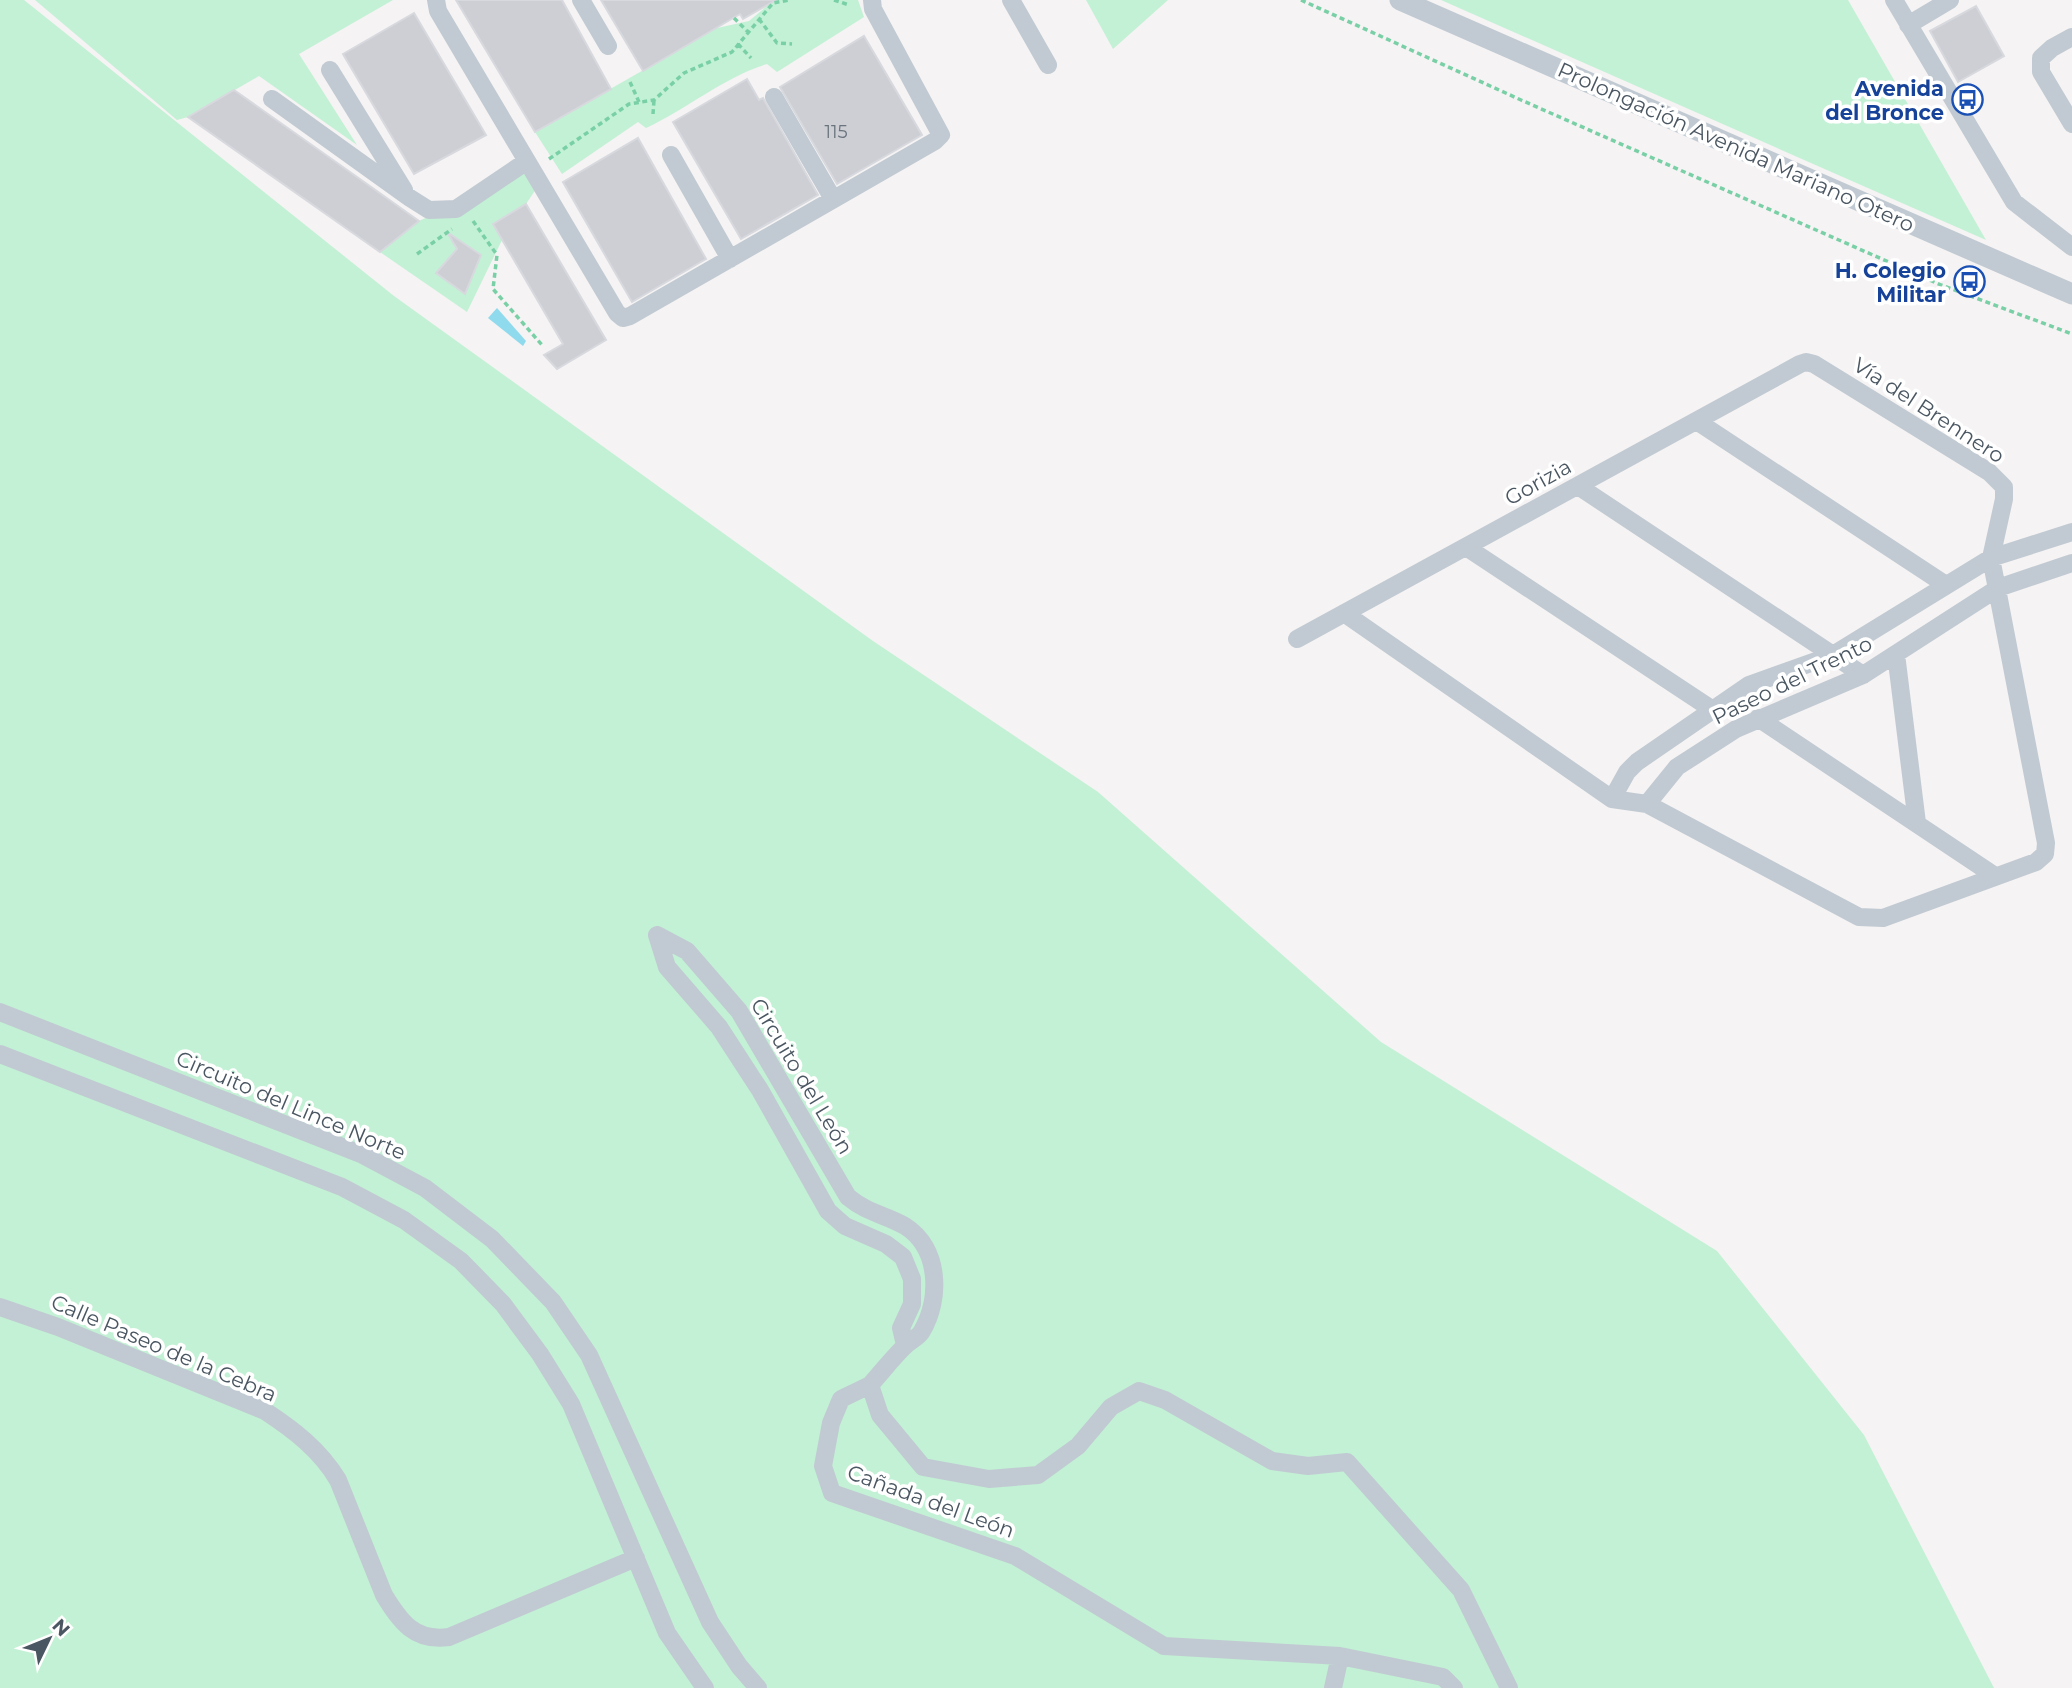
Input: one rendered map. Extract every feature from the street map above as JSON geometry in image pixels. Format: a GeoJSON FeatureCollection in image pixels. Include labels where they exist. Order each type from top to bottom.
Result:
{"type":"FeatureCollection","features":[{"type":"Feature","properties":{"kind":"street"},"geometry":{"type":"LineString","coordinates":[[436,0],[438,11],[622,318],[730,259],[935,141],[941,135],[873,9],[872,0]]}},
{"type":"Feature","properties":{"kind":"street"},"geometry":{"type":"LineString","coordinates":[[581,0],[608,46]]}},
{"type":"Feature","properties":{"kind":"street"},"geometry":{"type":"LineString","coordinates":[[1011,0],[1048,65]]}},
{"type":"Feature","properties":{"kind":"street","name":"Prolongación Avenida Mariano Otero"},"geometry":{"type":"LineString","coordinates":[[1400,0],[2072,294]]}},
{"type":"Feature","properties":{"kind":"street"},"geometry":{"type":"LineString","coordinates":[[1894,0],[2014,202],[2072,247]]}},
{"type":"Feature","properties":{"kind":"street"},"geometry":{"type":"LineString","coordinates":[[1908,25],[1950,0]]}},
{"type":"Feature","properties":{"kind":"street"},"geometry":{"type":"LineString","coordinates":[[2072,37],[2052,48],[2041,58],[2041,72],[2072,124]]}},
{"type":"Feature","properties":{"kind":"street"},"geometry":{"type":"LineString","coordinates":[[330,70],[410,198]]}},
{"type":"Feature","properties":{"kind":"street"},"geometry":{"type":"LineString","coordinates":[[774,97],[833,199]]}},
{"type":"Feature","properties":{"kind":"street"},"geometry":{"type":"LineString","coordinates":[[272,99],[429,209],[456,209],[530,165]]}},
{"type":"Feature","properties":{"kind":"street"},"geometry":{"type":"LineString","coordinates":[[671,155],[730,259]]}},
{"type":"Feature","properties":{"kind":"street","name":"Gorizia"},"geometry":{"type":"LineString","coordinates":[[1297,639],[1800,364]]}},
{"type":"Feature","properties":{"kind":"street","name":"Vía del Brennero"},"geometry":{"type":"LineString","coordinates":[[1800,364],[1814,364],[1989,472],[2004,487],[2004,499],[1991,558]]}},
{"type":"Feature","properties":{"kind":"street"},"geometry":{"type":"LineString","coordinates":[[1698,422],[1946,585]]}},
{"type":"Feature","properties":{"kind":"street"},"geometry":{"type":"LineString","coordinates":[[1578,486],[1863,675]]}},
{"type":"Feature","properties":{"kind":"street","name":"Paseo del Trento"},"geometry":{"type":"LineString","coordinates":[[1612,799],[1627,772],[1637,762],[1749,685],[1833,655],[1991,558],[2072,532]]}},
{"type":"Feature","properties":{"kind":"street"},"geometry":{"type":"LineString","coordinates":[[1466,547],[1713,710]]}},
{"type":"Feature","properties":{"kind":"street"},"geometry":{"type":"LineString","coordinates":[[1344,613],[1612,799],[1647,804],[1859,917],[1884,918],[2036,862],[2045,854],[2046,843],[1991,558]]}},
{"type":"Feature","properties":{"kind":"street","name":"Paseo del Trento"},"geometry":{"type":"LineString","coordinates":[[1647,804],[1677,767],[1736,729],[1863,675],[1998,588],[2072,563]]}},
{"type":"Feature","properties":{"kind":"street"},"geometry":{"type":"LineString","coordinates":[[1896,654],[1917,823]]}},
{"type":"Feature","properties":{"kind":"street"},"geometry":{"type":"LineString","coordinates":[[1758,718],[1995,876]]}},
{"type":"Feature","properties":{"kind":"street","name":"Circuito del León"},"geometry":{"type":"LineString","coordinates":[[870,1385],[905,1345],[921,1333],[934,1298],[936,1273],[922,1241],[905,1227],[863,1209],[848,1197],[739,1011],[687,951],[657,935],[667,967],[719,1027],[760,1090],[828,1211],[845,1226],[886,1244],[904,1257],[912,1279],[912,1304],[901,1328],[905,1345]]}},
{"type":"Feature","properties":{"kind":"street","name":"Circuito del Lince Norte"},"geometry":{"type":"LineString","coordinates":[[0,1012],[363,1155],[425,1188],[492,1239],[553,1302],[589,1355],[710,1622],[739,1667],[758,1688]]}},
{"type":"Feature","properties":{"kind":"street"},"geometry":{"type":"LineString","coordinates":[[0,1054],[342,1187],[404,1220],[461,1261],[503,1304],[540,1354],[571,1404],[667,1633],[705,1688]]}},
{"type":"Feature","properties":{"kind":"street","name":"Calle Paseo de la Cebra"},"geometry":{"type":"LineString","coordinates":[[0,1307],[58,1327],[265,1411],[291,1428],[328,1464],[338,1480],[384,1595],[406,1625],[428,1638],[449,1637],[636,1558]]}},
{"type":"Feature","properties":{"kind":"street","name":"Cañada del León"},"geometry":{"type":"LineString","coordinates":[[1454,1688],[1443,1676],[1340,1657],[1164,1646],[1015,1556],[832,1493],[823,1466],[831,1423],[841,1399],[870,1385],[880,1415],[923,1467],[989,1479],[1038,1475],[1078,1446],[1111,1407],[1139,1391],[1165,1400],[1272,1461],[1308,1466],[1347,1462],[1461,1590],[1509,1688]]}},
{"type":"Feature","properties":{"kind":"street"},"geometry":{"type":"LineString","coordinates":[[1333,1688],[1340,1657]]}},
{"type":"Feature","properties":{"kind":"path"},"geometry":{"type":"LineString","coordinates":[[530,165],[629,104],[654,100],[684,73],[732,52],[773,3],[789,0]]}},
{"type":"Feature","properties":{"kind":"path"},"geometry":{"type":"LineString","coordinates":[[834,0],[849,5]]}},
{"type":"Feature","properties":{"kind":"path"},"geometry":{"type":"LineString","coordinates":[[1301,0],[1941,285],[2072,334]]}},
{"type":"Feature","properties":{"kind":"path"},"geometry":{"type":"LineString","coordinates":[[734,18],[748,32]]}},
{"type":"Feature","properties":{"kind":"path"},"geometry":{"type":"LineString","coordinates":[[759,19],[777,43],[792,44]]}},
{"type":"Feature","properties":{"kind":"path"},"geometry":{"type":"LineString","coordinates":[[738,44],[751,58]]}},
{"type":"Feature","properties":{"kind":"path"},"geometry":{"type":"LineString","coordinates":[[630,82],[639,103]]}},
{"type":"Feature","properties":{"kind":"path"},"geometry":{"type":"LineString","coordinates":[[653,114],[654,100]]}},
{"type":"Feature","properties":{"kind":"path"},"geometry":{"type":"LineString","coordinates":[[470,217],[497,255],[493,289],[542,345]]}},
{"type":"Feature","properties":{"kind":"path"},"geometry":{"type":"LineString","coordinates":[[417,254],[460,224]]}},
{"type":"Feature","properties":{"kind":"green space"},"geometry":{"type":"Polygon","coordinates":[[[0,0],[24,0],[394,296],[873,641],[1098,792],[1381,1042],[1717,1251],[1864,1435],[1994,1688],[0,1688],[0,0]]]}},
{"type":"Feature","properties":{"kind":"green space"},"geometry":{"type":"Polygon","coordinates":[[[35,0],[393,0],[299,54],[357,145],[259,76],[188,117],[177,120],[35,0]]]}},
{"type":"Feature","properties":{"kind":"green space"},"geometry":{"type":"Polygon","coordinates":[[[774,0],[858,0],[864,17],[777,72],[767,64],[736,77],[646,128],[638,122],[562,174],[535,132],[717,28],[749,21],[774,0]]]}},
{"type":"Feature","properties":{"kind":"green space"},"geometry":{"type":"Polygon","coordinates":[[[1086,0],[1168,0],[1113,49],[1086,0]]]}},
{"type":"Feature","properties":{"kind":"green space"},"geometry":{"type":"Polygon","coordinates":[[[1441,0],[1848,0],[1986,240],[1441,0]]]}},
{"type":"Feature","properties":{"kind":"green space"},"geometry":{"type":"Polygon","coordinates":[[[532,169],[540,183],[526,204],[493,224],[502,240],[467,312],[380,252],[419,221],[532,169]]]}},
{"type":"Feature","properties":{"kind":"water"},"geometry":{"type":"Polygon","coordinates":[[[497,308],[526,341],[523,346],[488,318],[497,308]]]}},
{"type":"Feature","properties":{"kind":"building"},"geometry":{"type":"Polygon","coordinates":[[[456,0],[562,0],[611,89],[535,132],[456,0]]]}},
{"type":"Feature","properties":{"kind":"building"},"geometry":{"type":"Polygon","coordinates":[[[601,0],[776,0],[743,19],[740,14],[643,71],[601,0]]]}},
{"type":"Feature","properties":{"kind":"building"},"geometry":{"type":"Polygon","coordinates":[[[1976,6],[2004,56],[1958,82],[1930,31],[1976,6]]]}},
{"type":"Feature","properties":{"kind":"building"},"geometry":{"type":"Polygon","coordinates":[[[414,13],[486,135],[414,174],[343,54],[414,13]]]}},
{"type":"Feature","properties":{"kind":"building"},"geometry":{"type":"Polygon","coordinates":[[[864,36],[922,135],[837,184],[780,87],[864,36]]]}},
{"type":"Feature","properties":{"kind":"building"},"geometry":{"type":"Polygon","coordinates":[[[747,79],[759,100],[763,98],[818,195],[741,239],[673,122],[747,79]]]}},
{"type":"Feature","properties":{"kind":"building"},"geometry":{"type":"Polygon","coordinates":[[[234,90],[419,221],[380,252],[188,117],[234,90]]]}},
{"type":"Feature","properties":{"kind":"building"},"geometry":{"type":"Polygon","coordinates":[[[638,138],[706,259],[632,302],[563,182],[638,138]]]}},
{"type":"Feature","properties":{"kind":"building"},"geometry":{"type":"Polygon","coordinates":[[[526,204],[606,340],[557,369],[544,355],[563,344],[493,224],[526,204]]]}},
{"type":"Feature","properties":{"kind":"building"},"geometry":{"type":"Polygon","coordinates":[[[447,232],[481,255],[465,294],[436,273],[457,249],[447,232]]]}},
{"type":"Feature","properties":{"kind":"place","name":"Avenida del Bronce"},"geometry":{"type":"Point","coordinates":[1967,100]}},
{"type":"Feature","properties":{"kind":"place","name":"H. Colegio Militar"},"geometry":{"type":"Point","coordinates":[1969,282]}}]}
